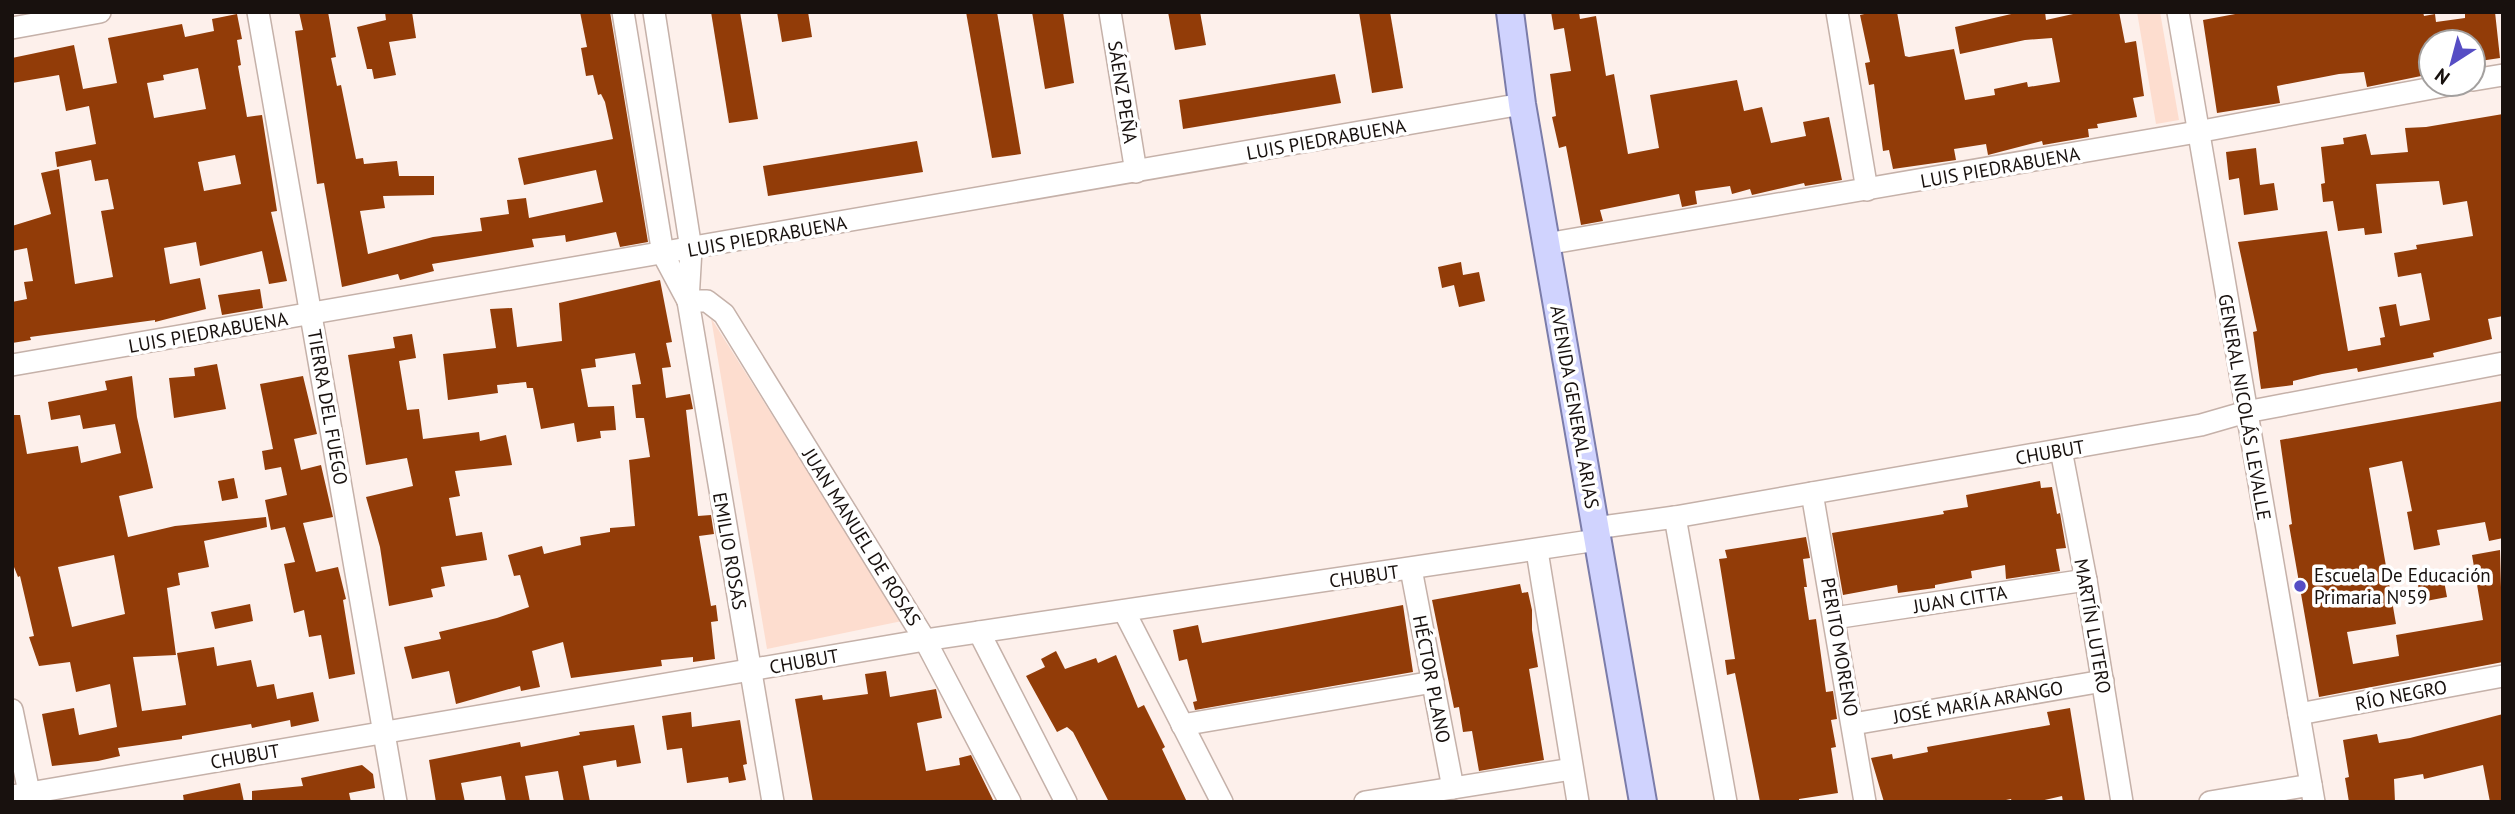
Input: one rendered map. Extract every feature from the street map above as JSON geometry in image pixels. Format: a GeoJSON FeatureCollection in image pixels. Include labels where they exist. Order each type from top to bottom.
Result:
{"type":"FeatureCollection","features":[{"type":"Feature","properties":{"kind":"main road","name":"AVENIDA GENERAL ARIAS"},"geometry":{"type":"LineString","coordinates":[[1510,12],[1522,104],[1643,802]]}},
{"type":"Feature","properties":{"kind":"street"},"geometry":{"type":"LineString","coordinates":[[12,28],[100,12]]}},
{"type":"Feature","properties":{"kind":"street","name":"TIERRA DEL FUEGO"},"geometry":{"type":"LineString","coordinates":[[258,12],[386,732],[396,802]]}},
{"type":"Feature","properties":{"kind":"street","name":"EMILIO ROSAS"},"geometry":{"type":"LineString","coordinates":[[623,12],[663,254],[688,301]]}},
{"type":"Feature","properties":{"kind":"street","name":"EMILIO ROSAS"},"geometry":{"type":"LineString","coordinates":[[654,12],[691,249],[688,301],[773,802]]}},
{"type":"Feature","properties":{"kind":"street","name":"SÁENZ PEÑA"},"geometry":{"type":"LineString","coordinates":[[1110,12],[1136,172]]}},
{"type":"Feature","properties":{"kind":"street"},"geometry":{"type":"LineString","coordinates":[[1837,12],[1867,190]]}},
{"type":"Feature","properties":{"kind":"street","name":"GENERAL NICOLÁS LEVALLE"},"geometry":{"type":"LineString","coordinates":[[2178,12],[2299,714],[2310,796]]}},
{"type":"Feature","properties":{"kind":"street","name":"LUIS PIEDRABUENA"},"geometry":{"type":"LineString","coordinates":[[1546,244],[2197,132],[2417,91]]}},
{"type":"Feature","properties":{"kind":"street","name":"LUIS PIEDRABUENA"},"geometry":{"type":"LineString","coordinates":[[12,365],[1522,104]]}},
{"type":"Feature","properties":{"kind":"street","name":"JUAN MANUEL DE ROSAS"},"geometry":{"type":"LineString","coordinates":[[688,301],[707,301],[724,314],[925,640],[1010,802]]}},
{"type":"Feature","properties":{"kind":"street","name":"CHUBUT"},"geometry":{"type":"LineString","coordinates":[[24,797],[925,640],[1537,551],[1596,534],[1675,517],[2213,423],[2246,412],[2503,363]]}},
{"type":"Feature","properties":{"kind":"street","name":"MARTÍN LUTERO"},"geometry":{"type":"LineString","coordinates":[[2060,450],[2086,580],[2122,802]]}},
{"type":"Feature","properties":{"kind":"street","name":"PERITO MORENO"},"geometry":{"type":"LineString","coordinates":[[1812,493],[1865,802]]}},
{"type":"Feature","properties":{"kind":"street"},"geometry":{"type":"LineString","coordinates":[[1675,517],[1726,802]]}},
{"type":"Feature","properties":{"kind":"street"},"geometry":{"type":"LineString","coordinates":[[1537,551],[1578,802]]}},
{"type":"Feature","properties":{"kind":"street","name":"HÉCTOR PLANO"},"geometry":{"type":"LineString","coordinates":[[1411,569],[1453,788]]}},
{"type":"Feature","properties":{"kind":"street","name":"JUAN CITTA"},"geometry":{"type":"LineString","coordinates":[[1834,618],[2086,580]]}},
{"type":"Feature","properties":{"kind":"street"},"geometry":{"type":"LineString","coordinates":[[1124,611],[1222,802]]}},
{"type":"Feature","properties":{"kind":"street"},"geometry":{"type":"LineString","coordinates":[[979,632],[1066,802]]}},
{"type":"Feature","properties":{"kind":"street","name":"RÍO NEGRO"},"geometry":{"type":"LineString","coordinates":[[2299,714],[2503,676]]}},
{"type":"Feature","properties":{"kind":"street","name":"JOSÉ MARÍA ARANGO"},"geometry":{"type":"LineString","coordinates":[[1853,724],[2103,681]]}},
{"type":"Feature","properties":{"kind":"street"},"geometry":{"type":"LineString","coordinates":[[1182,725],[1433,682]]}},
{"type":"Feature","properties":{"kind":"street"},"geometry":{"type":"LineString","coordinates":[[12,710],[24,797]]}},
{"type":"Feature","properties":{"kind":"street"},"geometry":{"type":"LineString","coordinates":[[1365,802],[1572,769]]}},
{"type":"Feature","properties":{"kind":"street"},"geometry":{"type":"LineString","coordinates":[[2210,802],[2310,796]]}},
{"type":"Feature","properties":{"kind":"shaded area"},"geometry":{"type":"Polygon","coordinates":[[[2137,12],[2160,12],[2179,120],[2156,124],[2137,12]]]}},
{"type":"Feature","properties":{"kind":"shaded area"},"geometry":{"type":"Polygon","coordinates":[[[711,318],[902,621],[767,649],[711,318]]]}},
{"type":"Feature","properties":{"kind":"building"},"geometry":{"type":"Polygon","coordinates":[[[299,12],[328,12],[336,57],[331,58],[337,86],[341,85],[356,159],[363,158],[364,164],[397,161],[399,176],[434,176],[434,195],[383,196],[385,208],[360,211],[368,254],[433,237],[482,231],[480,218],[509,214],[507,200],[526,198],[529,218],[603,202],[596,170],[524,185],[518,158],[613,139],[605,102],[601,94],[598,95],[593,75],[586,76],[581,48],[587,47],[580,12],[610,12],[648,242],[620,247],[616,232],[566,242],[565,235],[532,239],[534,247],[432,264],[434,271],[400,280],[398,274],[342,287],[324,183],[317,184],[295,31],[303,30],[299,12]]]}},
{"type":"Feature","properties":{"kind":"building"},"geometry":{"type":"Polygon","coordinates":[[[385,12],[412,12],[416,38],[389,42],[396,75],[374,79],[372,69],[367,69],[357,27],[386,20],[385,12]]]}},
{"type":"Feature","properties":{"kind":"building"},"geometry":{"type":"Polygon","coordinates":[[[711,12],[740,12],[758,119],[729,123],[711,12]]]}},
{"type":"Feature","properties":{"kind":"building"},"geometry":{"type":"Polygon","coordinates":[[[777,12],[808,12],[812,37],[782,42],[777,12]]]}},
{"type":"Feature","properties":{"kind":"building"},"geometry":{"type":"Polygon","coordinates":[[[966,12],[997,12],[1021,154],[992,158],[966,12]]]}},
{"type":"Feature","properties":{"kind":"building"},"geometry":{"type":"Polygon","coordinates":[[[1032,12],[1063,12],[1074,83],[1045,89],[1032,12]]]}},
{"type":"Feature","properties":{"kind":"building"},"geometry":{"type":"Polygon","coordinates":[[[1168,12],[1200,12],[1206,45],[1175,50],[1168,12]]]}},
{"type":"Feature","properties":{"kind":"building"},"geometry":{"type":"Polygon","coordinates":[[[1359,12],[1390,12],[1403,88],[1372,93],[1359,12]]]}},
{"type":"Feature","properties":{"kind":"building"},"geometry":{"type":"Polygon","coordinates":[[[1551,12],[1579,12],[1580,19],[1596,16],[1606,76],[1614,74],[1628,154],[1659,148],[1650,95],[1737,80],[1744,111],[1762,107],[1771,143],[1806,136],[1803,122],[1829,117],[1842,180],[1805,186],[1804,183],[1752,195],[1750,189],[1732,194],[1730,186],[1695,191],[1697,204],[1682,207],[1679,194],[1600,210],[1603,221],[1581,225],[1566,146],[1559,148],[1552,117],[1556,116],[1550,74],[1571,71],[1564,28],[1554,30],[1551,12]]]}},
{"type":"Feature","properties":{"kind":"building"},"geometry":{"type":"Polygon","coordinates":[[[1897,12],[1905,56],[1954,49],[1965,100],[1995,95],[1994,89],[2027,82],[2028,87],[2060,82],[2052,38],[2025,40],[1960,54],[1955,27],[2020,12],[2045,12],[2046,20],[2082,12],[2119,12],[2125,43],[2136,41],[2144,96],[2133,98],[2137,117],[2097,124],[2098,128],[2088,129],[2089,137],[2043,145],[2042,141],[1988,155],[1986,144],[1954,149],[1956,160],[1893,169],[1889,150],[1883,151],[1874,84],[1869,85],[1865,63],[1870,62],[1860,15],[1897,12]]]}},
{"type":"Feature","properties":{"kind":"building"},"geometry":{"type":"Polygon","coordinates":[[[2246,12],[2423,12],[2424,16],[2435,14],[2436,22],[2465,18],[2465,12],[2495,12],[2500,58],[2487,60],[2487,28],[2417,28],[2417,77],[2367,87],[2364,72],[2339,74],[2277,86],[2280,103],[2217,113],[2203,20],[2246,12]]]}},
{"type":"Feature","properties":{"kind":"building"},"geometry":{"type":"Polygon","coordinates":[[[237,14],[242,39],[237,40],[241,65],[238,66],[247,117],[262,115],[277,211],[271,212],[287,281],[269,284],[262,251],[200,266],[196,242],[164,248],[170,284],[200,278],[206,309],[155,322],[30,337],[31,340],[12,343],[12,302],[27,299],[24,282],[33,281],[27,248],[12,251],[12,226],[51,214],[41,173],[59,169],[75,284],[113,277],[101,211],[114,209],[108,179],[95,181],[91,160],[57,167],[55,152],[96,144],[89,106],[66,111],[59,75],[12,83],[12,58],[74,45],[83,89],[117,83],[108,38],[182,24],[185,37],[214,31],[212,19],[237,14]],[[198,68],[163,75],[164,80],[147,83],[154,118],[206,109],[198,68]],[[235,155],[198,162],[204,191],[241,184],[235,155]]]}},
{"type":"Feature","properties":{"kind":"building"},"geometry":{"type":"Polygon","coordinates":[[[1335,74],[1341,103],[1183,129],[1179,100],[1335,74]]]}},
{"type":"Feature","properties":{"kind":"building"},"geometry":{"type":"Polygon","coordinates":[[[2503,114],[2503,316],[2488,319],[2492,339],[2433,353],[2434,357],[2358,372],[2357,368],[2322,374],[2293,381],[2293,385],[2261,389],[2253,332],[2257,331],[2238,242],[2327,231],[2348,351],[2381,345],[2380,338],[2385,337],[2379,307],[2396,304],[2400,326],[2430,320],[2421,273],[2398,277],[2394,253],[2417,249],[2416,245],[2473,236],[2467,201],[2443,205],[2439,181],[2376,184],[2382,233],[2365,235],[2364,228],[2338,231],[2333,201],[2323,202],[2321,184],[2325,183],[2321,147],[2344,144],[2343,138],[2366,134],[2371,155],[2408,152],[2405,128],[2503,114]]]}},
{"type":"Feature","properties":{"kind":"building"},"geometry":{"type":"Polygon","coordinates":[[[917,141],[923,172],[768,196],[763,166],[917,141]]]}},
{"type":"Feature","properties":{"kind":"building"},"geometry":{"type":"Polygon","coordinates":[[[2256,148],[2260,185],[2274,183],[2278,210],[2244,215],[2239,178],[2229,180],[2226,152],[2256,148]]]}},
{"type":"Feature","properties":{"kind":"building"},"geometry":{"type":"Polygon","coordinates":[[[1461,262],[1463,275],[1479,272],[1485,301],[1459,307],[1454,285],[1442,288],[1438,267],[1461,262]]]}},
{"type":"Feature","properties":{"kind":"building"},"geometry":{"type":"Polygon","coordinates":[[[660,280],[672,342],[666,343],[671,367],[662,368],[666,398],[690,394],[693,409],[686,410],[698,516],[711,515],[714,534],[699,536],[711,606],[716,605],[718,621],[711,622],[715,659],[693,662],[693,657],[661,660],[662,666],[571,678],[563,642],[532,651],[540,687],[521,691],[520,686],[456,704],[449,671],[412,679],[404,647],[441,639],[439,632],[529,607],[520,575],[514,576],[508,555],[542,546],[544,554],[581,545],[580,537],[610,532],[610,528],[635,526],[629,460],[650,457],[644,418],[636,418],[632,385],[641,384],[635,353],[595,359],[596,367],[581,369],[588,407],[614,406],[616,430],[600,431],[601,438],[577,442],[574,423],[541,429],[533,388],[527,388],[526,382],[497,385],[498,393],[448,400],[443,354],[496,348],[490,309],[512,308],[517,347],[562,341],[559,303],[660,280]]]}},
{"type":"Feature","properties":{"kind":"building"},"geometry":{"type":"Polygon","coordinates":[[[260,289],[263,308],[222,315],[218,295],[260,289]]]}},
{"type":"Feature","properties":{"kind":"building"},"geometry":{"type":"Polygon","coordinates":[[[412,334],[416,358],[399,361],[407,410],[419,409],[423,439],[479,432],[480,441],[506,435],[512,465],[455,471],[460,496],[449,498],[456,536],[482,532],[487,560],[441,567],[445,586],[431,589],[433,597],[389,606],[380,547],[366,497],[413,486],[407,458],[366,465],[348,355],[395,348],[393,337],[412,334]]]}},
{"type":"Feature","properties":{"kind":"building"},"geometry":{"type":"Polygon","coordinates":[[[217,364],[226,409],[174,418],[169,378],[195,376],[194,368],[217,364]]]}},
{"type":"Feature","properties":{"kind":"building"},"geometry":{"type":"Polygon","coordinates":[[[132,376],[137,417],[153,488],[119,496],[128,537],[175,526],[266,517],[267,527],[204,541],[209,567],[178,573],[180,585],[167,588],[176,655],[133,657],[142,711],[186,705],[177,653],[214,647],[217,666],[251,660],[257,687],[274,684],[277,699],[313,692],[319,721],[291,727],[290,720],[252,728],[251,724],[182,736],[182,739],[118,748],[120,756],[98,761],[52,766],[42,714],[74,708],[79,735],[117,727],[110,684],[76,692],[70,662],[39,666],[29,637],[34,636],[20,576],[18,577],[12,562],[12,415],[20,415],[27,454],[78,446],[81,463],[121,453],[115,424],[83,429],[80,415],[51,420],[48,402],[107,390],[105,381],[132,376]],[[114,555],[58,567],[72,627],[125,614],[114,555]]]}},
{"type":"Feature","properties":{"kind":"building"},"geometry":{"type":"Polygon","coordinates":[[[303,376],[317,434],[294,439],[301,470],[321,465],[333,517],[303,523],[316,572],[338,567],[346,599],[343,600],[355,674],[329,679],[321,635],[309,637],[304,610],[294,613],[284,564],[295,562],[285,527],[271,530],[265,500],[287,495],[281,467],[265,470],[262,451],[273,449],[260,384],[303,376]]]}},
{"type":"Feature","properties":{"kind":"building"},"geometry":{"type":"Polygon","coordinates":[[[2503,401],[2503,538],[2489,541],[2485,522],[2437,530],[2440,545],[2414,550],[2407,512],[2412,511],[2402,461],[2369,468],[2396,624],[2347,632],[2353,664],[2399,656],[2396,635],[2483,620],[2472,555],[2500,550],[2503,662],[2319,697],[2289,525],[2292,524],[2280,440],[2503,401]]]}},
{"type":"Feature","properties":{"kind":"building"},"geometry":{"type":"Polygon","coordinates":[[[234,478],[238,498],[222,501],[218,481],[234,478]]]}},
{"type":"Feature","properties":{"kind":"building"},"geometry":{"type":"Polygon","coordinates":[[[2040,481],[2041,488],[2052,487],[2057,514],[2060,513],[2066,548],[2056,549],[2060,571],[2006,579],[2005,565],[1971,571],[1972,578],[1935,585],[1935,588],[1898,593],[1897,585],[1843,595],[1832,533],[1944,514],[1943,511],[1968,507],[1966,495],[2040,481]]]}},
{"type":"Feature","properties":{"kind":"building"},"geometry":{"type":"Polygon","coordinates":[[[1806,537],[1810,558],[1803,559],[1807,587],[1804,587],[1809,620],[1816,619],[1826,692],[1833,691],[1837,719],[1831,720],[1836,747],[1831,748],[1838,793],[1799,799],[1799,802],[1760,802],[1735,673],[1727,675],[1725,660],[1735,659],[1719,559],[1727,558],[1725,550],[1806,537]]]}},
{"type":"Feature","properties":{"kind":"building"},"geometry":{"type":"Polygon","coordinates":[[[2444,581],[2447,597],[2421,602],[2418,585],[2444,581]]]}},
{"type":"Feature","properties":{"kind":"building"},"geometry":{"type":"Polygon","coordinates":[[[1520,584],[1522,593],[1528,592],[1532,610],[1538,667],[1529,669],[1544,760],[1479,771],[1472,731],[1463,732],[1459,707],[1454,708],[1432,600],[1520,584]]]}},
{"type":"Feature","properties":{"kind":"building"},"geometry":{"type":"Polygon","coordinates":[[[250,604],[253,621],[215,629],[211,612],[250,604]]]}},
{"type":"Feature","properties":{"kind":"building"},"geometry":{"type":"Polygon","coordinates":[[[1403,605],[1413,672],[1195,710],[1193,702],[1197,701],[1187,659],[1179,661],[1173,630],[1198,625],[1202,643],[1403,605]]]}},
{"type":"Feature","properties":{"kind":"building"},"geometry":{"type":"Polygon","coordinates":[[[1056,651],[1065,669],[1096,658],[1098,663],[1116,655],[1138,708],[1144,705],[1165,747],[1162,749],[1187,802],[1109,802],[1073,732],[1067,727],[1057,732],[1026,676],[1045,667],[1041,659],[1056,651]]]}},
{"type":"Feature","properties":{"kind":"building"},"geometry":{"type":"Polygon","coordinates":[[[886,671],[890,697],[936,689],[942,718],[917,723],[926,771],[960,765],[959,758],[971,755],[994,802],[813,802],[795,699],[822,695],[823,700],[868,694],[865,674],[886,671]]]}},
{"type":"Feature","properties":{"kind":"building"},"geometry":{"type":"Polygon","coordinates":[[[2070,708],[2085,800],[2063,802],[2062,796],[2036,802],[2012,802],[2011,799],[1996,802],[1884,802],[1871,758],[1892,754],[1893,759],[1928,752],[1927,747],[2050,725],[2047,712],[2070,708]]]}},
{"type":"Feature","properties":{"kind":"building"},"geometry":{"type":"Polygon","coordinates":[[[691,712],[692,727],[740,720],[747,764],[743,765],[746,780],[729,783],[728,777],[687,783],[682,748],[667,750],[662,716],[691,712]]]}},
{"type":"Feature","properties":{"kind":"building"},"geometry":{"type":"Polygon","coordinates":[[[2503,714],[2503,802],[2490,802],[2483,765],[2424,779],[2423,774],[2394,779],[2395,802],[2349,802],[2345,778],[2349,777],[2343,740],[2377,734],[2379,743],[2410,738],[2503,714]]]}},
{"type":"Feature","properties":{"kind":"building"},"geometry":{"type":"Polygon","coordinates":[[[634,725],[641,763],[617,767],[616,760],[583,766],[590,802],[564,802],[558,771],[525,776],[530,802],[506,802],[501,776],[461,783],[465,802],[436,802],[429,760],[520,742],[521,747],[580,735],[579,732],[634,725]]]}},
{"type":"Feature","properties":{"kind":"building"},"geometry":{"type":"Polygon","coordinates":[[[362,765],[373,774],[375,788],[349,793],[351,802],[252,802],[252,791],[303,786],[301,778],[362,765]]]}},
{"type":"Feature","properties":{"kind":"building"},"geometry":{"type":"Polygon","coordinates":[[[240,783],[244,802],[184,802],[183,795],[240,783]]]}},
{"type":"Feature","properties":{"kind":"place","name":"Escuela De Educación Primaria Nº59"},"geometry":{"type":"Point","coordinates":[2300,586]}}]}
